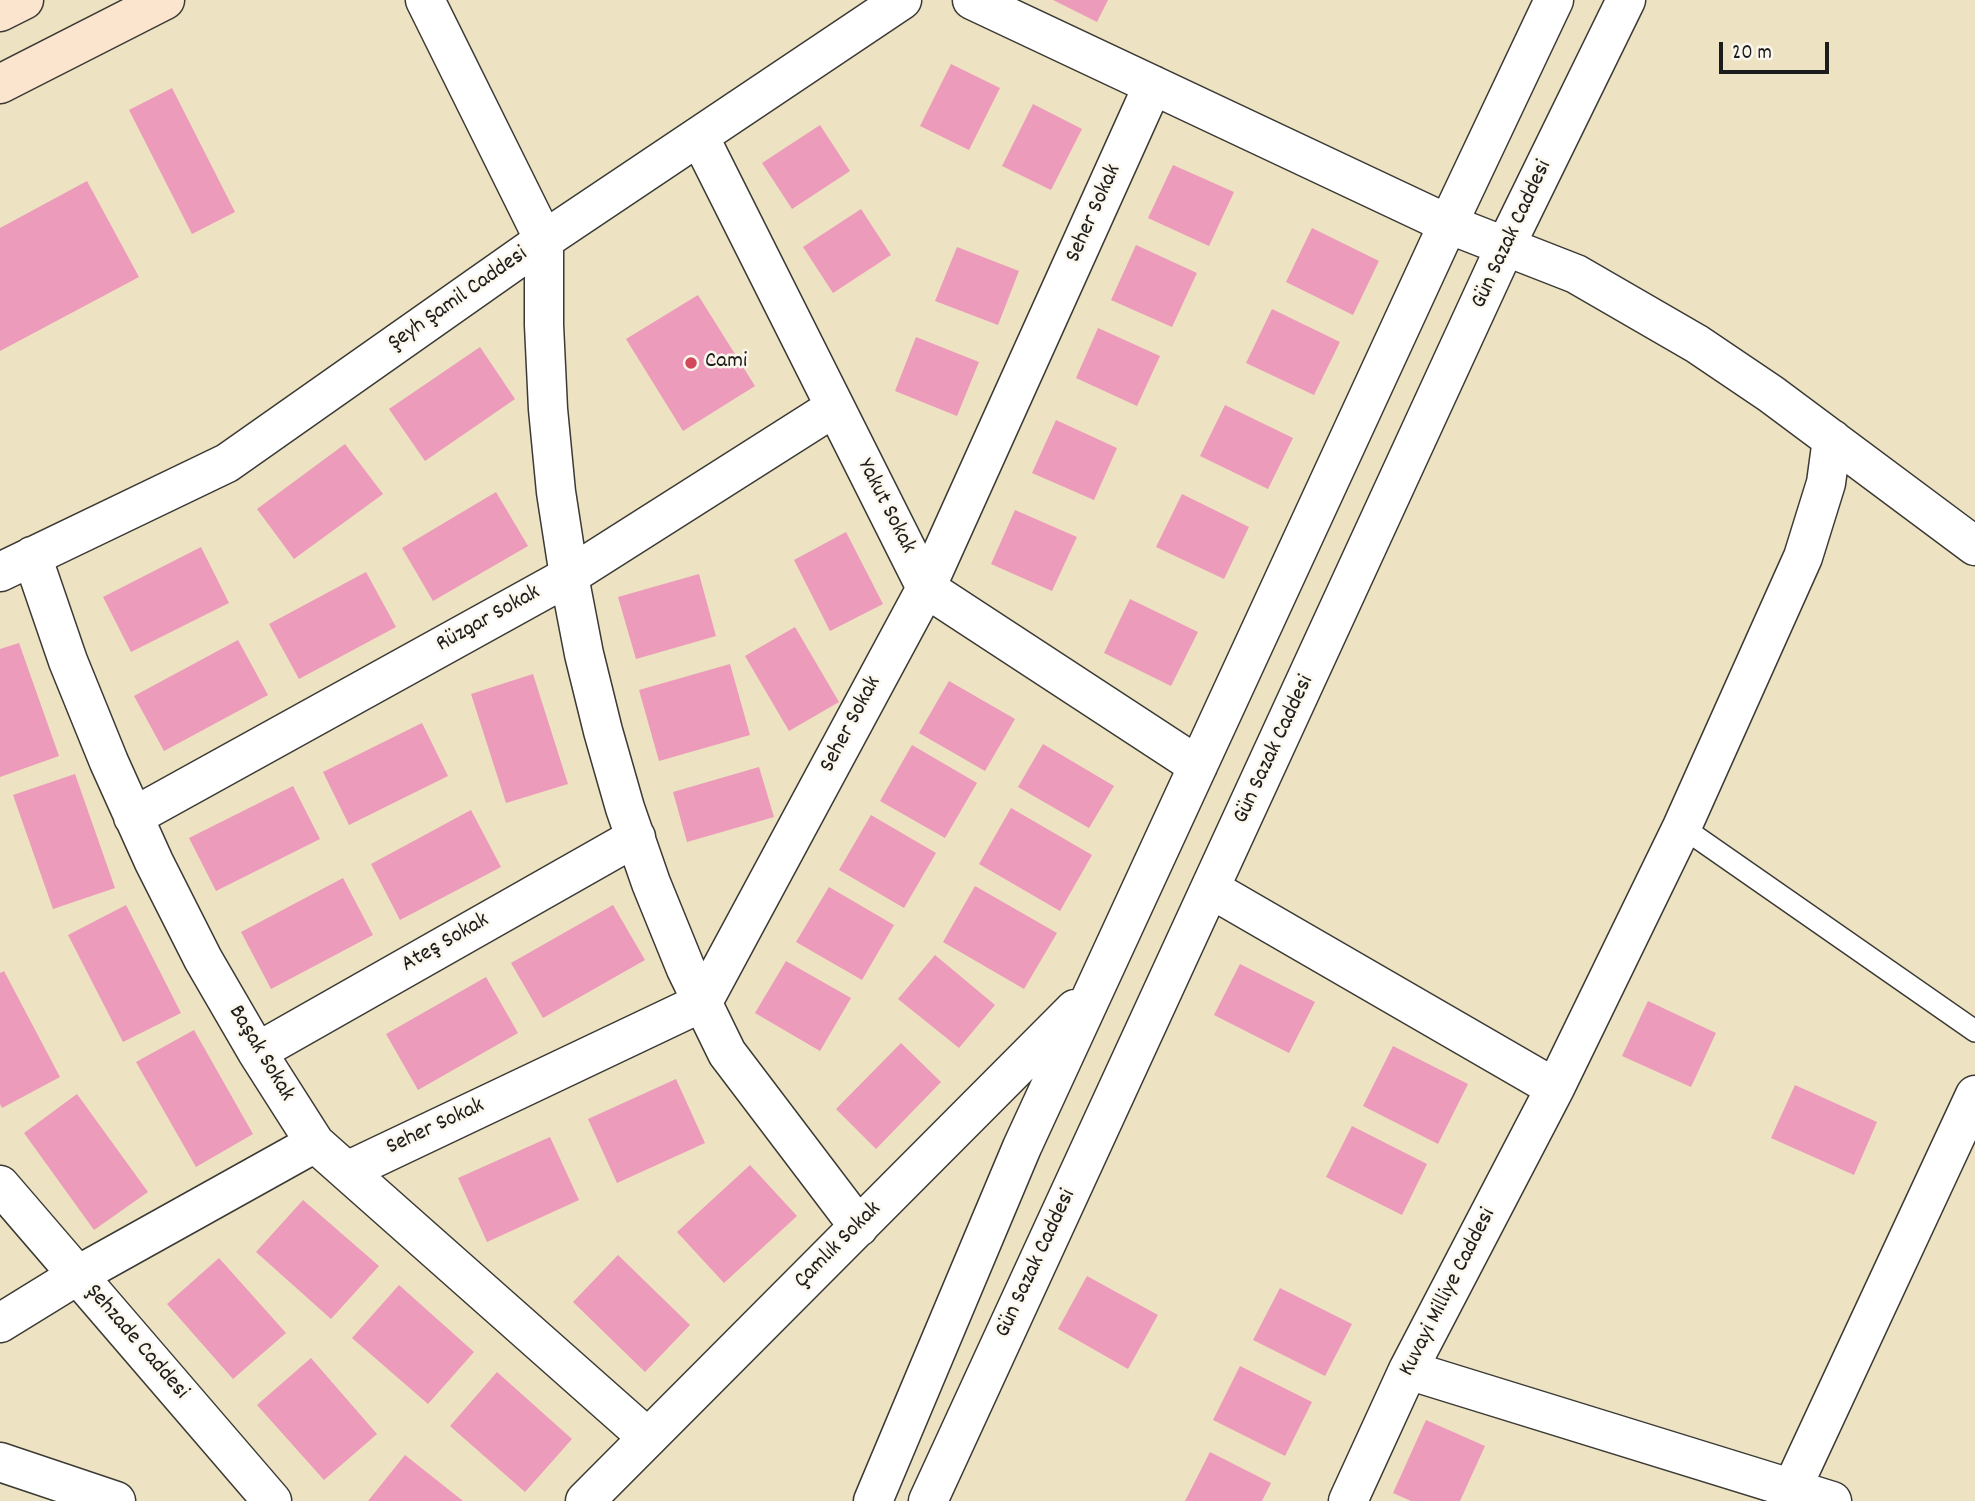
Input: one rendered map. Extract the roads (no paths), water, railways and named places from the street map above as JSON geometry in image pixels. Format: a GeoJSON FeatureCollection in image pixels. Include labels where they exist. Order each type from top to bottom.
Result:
{"type":"FeatureCollection","features":[{"type":"Feature","properties":{"kind":"main road"},"geometry":{"type":"LineString","coordinates":[[0,12],[24,0]]}},
{"type":"Feature","properties":{"kind":"main road"},"geometry":{"type":"LineString","coordinates":[[0,84],[165,0]]}},
{"type":"Feature","properties":{"kind":"street"},"geometry":{"type":"LineString","coordinates":[[425,0],[544,240],[548,409],[556,492],[569,576],[603,731],[656,895],[686,969],[727,1053],[859,1227]]}},
{"type":"Feature","properties":{"kind":"street","name":"Şeyh Şamil Caddesi"},"geometry":{"type":"LineString","coordinates":[[16,564],[227,463],[544,240],[901,0]]}},
{"type":"Feature","properties":{"kind":"street"},"geometry":{"type":"LineString","coordinates":[[972,0],[1448,224],[1576,274],[1697,344],[1832,439],[1975,547]]}},
{"type":"Feature","properties":{"kind":"street"},"geometry":{"type":"LineString","coordinates":[[873,1501],[1022,1147],[1554,0]]}},
{"type":"Feature","properties":{"kind":"street","name":"Gün Sazak Caddesi"},"geometry":{"type":"LineString","coordinates":[[928,1501],[1506,245],[1626,0]]}},
{"type":"Feature","properties":{"kind":"street","name":"Seher Sokak"},"geometry":{"type":"LineString","coordinates":[[347,1171],[703,1002],[926,588],[1153,85]]}},
{"type":"Feature","properties":{"kind":"street","name":"Yakut Sokak"},"geometry":{"type":"LineString","coordinates":[[699,136],[926,588]]}},
{"type":"Feature","properties":{"kind":"street","name":"Rüzgar Sokak"},"geometry":{"type":"LineString","coordinates":[[133,817],[569,576],[835,407]]}},
{"type":"Feature","properties":{"kind":"street","name":"Kuvayi Milliye Caddesi"},"geometry":{"type":"LineString","coordinates":[[1348,1501],[1408,1370],[1555,1088],[1682,827],[1803,557],[1826,483],[1832,439]]}},
{"type":"Feature","properties":{"kind":"street","name":"Başak Sokak"},"geometry":{"type":"LineString","coordinates":[[16,564],[68,660],[133,817],[203,959],[257,1052],[315,1143],[648,1438]]}},
{"type":"Feature","properties":{"kind":"street"},"geometry":{"type":"LineString","coordinates":[[926,588],[1198,766]]}},
{"type":"Feature","properties":{"kind":"street","name":"Ateş Sokak"},"geometry":{"type":"LineString","coordinates":[[257,1052],[636,837]]}},
{"type":"Feature","properties":{"kind":"street"},"geometry":{"type":"LineString","coordinates":[[1211,889],[1555,1088]]}},
{"type":"Feature","properties":{"kind":"street","name":"Çamlık Sokak"},"geometry":{"type":"LineString","coordinates":[[585,1501],[1094,991]]}},
{"type":"Feature","properties":{"kind":"street"},"geometry":{"type":"LineString","coordinates":[[1792,1488],[1975,1095]]}},
{"type":"Feature","properties":{"kind":"street"},"geometry":{"type":"LineString","coordinates":[[0,1323],[78,1275],[315,1143]]}},
{"type":"Feature","properties":{"kind":"street","name":"Şehzade Caddesi"},"geometry":{"type":"LineString","coordinates":[[0,1185],[272,1501]]}},
{"type":"Feature","properties":{"kind":"street"},"geometry":{"type":"LineString","coordinates":[[1408,1370],[1832,1501]]}},
{"type":"Feature","properties":{"kind":"street"},"geometry":{"type":"LineString","coordinates":[[0,1462],[116,1501]]}},
{"type":"Feature","properties":{"kind":"lane"},"geometry":{"type":"LineString","coordinates":[[1682,827],[1975,1031]]}},
{"type":"Feature","properties":{"kind":"place","name":"Cami"},"geometry":{"type":"Point","coordinates":[691,363]}}]}
